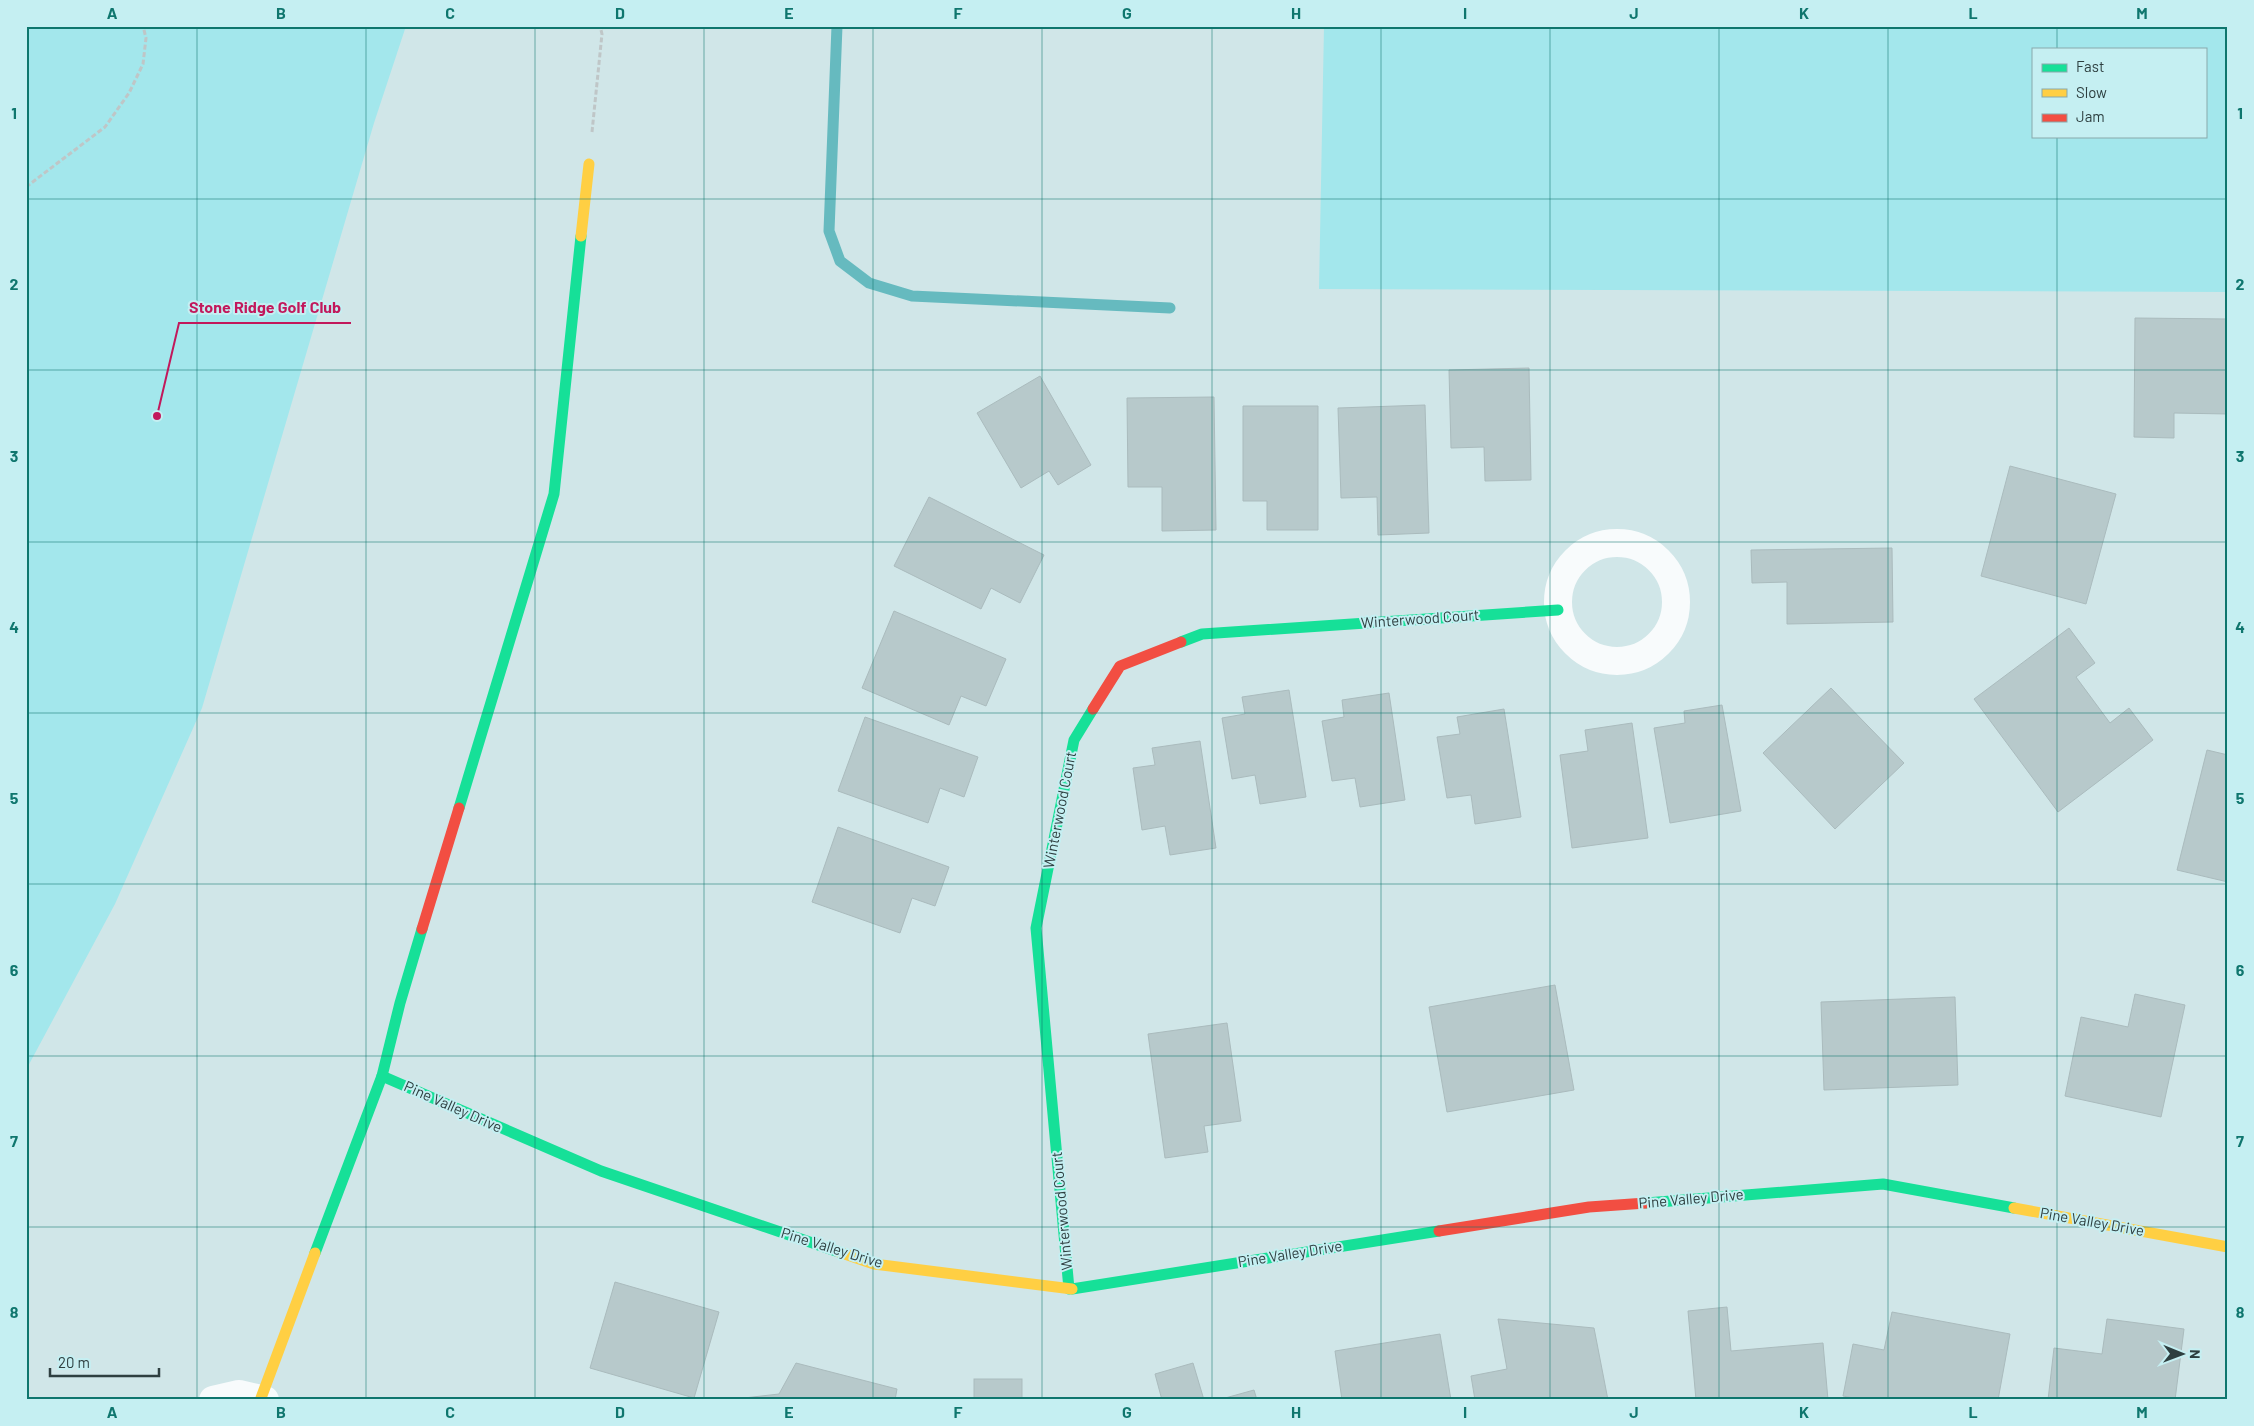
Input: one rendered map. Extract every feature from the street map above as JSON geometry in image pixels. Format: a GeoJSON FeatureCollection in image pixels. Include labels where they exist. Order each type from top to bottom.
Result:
{"type":"FeatureCollection","features":[{"type":"Feature","properties":{"kind":"street"},"geometry":{"type":"LineString","coordinates":[[212,1400],[240,1394],[263,1399],[382,1076],[403,994],[554,494],[589,164]]}},
{"type":"Feature","properties":{"kind":"street"},"geometry":{"type":"LineString","coordinates":[[1612,543],[1632,545],[1649,552],[1663,565],[1668,573],[1673,582],[1677,600],[1674,620],[1664,638],[1650,652],[1632,660],[1611,662],[1592,657],[1576,645],[1564,629],[1558,610],[1559,590],[1566,573],[1578,558],[1594,548],[1612,543]]}},
{"type":"Feature","properties":{"kind":"street","name":"Winterwood Court"},"geometry":{"type":"LineString","coordinates":[[1069,1289],[1036,928],[1074,740],[1120,666],[1202,634],[1558,610]]}},
{"type":"Feature","properties":{"kind":"street","name":"Pine Valley Drive"},"geometry":{"type":"LineString","coordinates":[[382,1076],[601,1171],[874,1264],[1069,1289],[1589,1207],[1884,1184],[2228,1247]]}},
{"type":"Feature","properties":{"kind":"path"},"geometry":{"type":"LineString","coordinates":[[26,187],[105,127],[128,93],[143,64],[146,38],[143,26]]}},
{"type":"Feature","properties":{"kind":"path"},"geometry":{"type":"LineString","coordinates":[[589,164],[602,34],[600,26]]}},
{"type":"Feature","properties":{"kind":"shaded area"},"geometry":{"type":"Polygon","coordinates":[[[26,26],[406,26],[374,123],[202,708],[115,904],[26,1070],[26,26]]]}},
{"type":"Feature","properties":{"kind":"shaded area"},"geometry":{"type":"Polygon","coordinates":[[[1324,26],[2228,26],[2228,292],[1319,289],[1324,26]]]}},
{"type":"Feature","properties":{"kind":"building"},"geometry":{"type":"Polygon","coordinates":[[[2135,318],[2228,319],[2228,414],[2174,413],[2174,438],[2134,437],[2135,318]]]}},
{"type":"Feature","properties":{"kind":"building"},"geometry":{"type":"Polygon","coordinates":[[[1529,368],[1531,480],[1485,481],[1484,447],[1451,448],[1449,370],[1529,368]]]}},
{"type":"Feature","properties":{"kind":"building"},"geometry":{"type":"Polygon","coordinates":[[[1040,376],[1091,465],[1058,485],[1049,471],[1021,488],[977,413],[1040,376]]]}},
{"type":"Feature","properties":{"kind":"building"},"geometry":{"type":"Polygon","coordinates":[[[1214,397],[1216,530],[1162,531],[1162,487],[1128,487],[1127,398],[1214,397]]]}},
{"type":"Feature","properties":{"kind":"building"},"geometry":{"type":"Polygon","coordinates":[[[1425,405],[1429,533],[1378,535],[1377,497],[1341,498],[1338,408],[1425,405]]]}},
{"type":"Feature","properties":{"kind":"building"},"geometry":{"type":"Polygon","coordinates":[[[1243,406],[1318,406],[1318,530],[1267,530],[1267,501],[1243,501],[1243,406]]]}},
{"type":"Feature","properties":{"kind":"building"},"geometry":{"type":"Polygon","coordinates":[[[2010,466],[2116,494],[2086,604],[1981,576],[2010,466]]]}},
{"type":"Feature","properties":{"kind":"building"},"geometry":{"type":"Polygon","coordinates":[[[929,497],[1044,555],[1020,603],[991,588],[981,609],[894,566],[929,497]]]}},
{"type":"Feature","properties":{"kind":"building"},"geometry":{"type":"Polygon","coordinates":[[[1892,548],[1893,622],[1787,624],[1787,582],[1752,583],[1751,550],[1892,548]]]}},
{"type":"Feature","properties":{"kind":"building"},"geometry":{"type":"Polygon","coordinates":[[[894,611],[1006,659],[986,706],[961,696],[949,725],[862,688],[894,611]]]}},
{"type":"Feature","properties":{"kind":"building"},"geometry":{"type":"Polygon","coordinates":[[[2069,628],[2095,663],[2076,677],[2110,723],[2129,708],[2153,740],[2058,812],[1974,699],[2069,628]]]}},
{"type":"Feature","properties":{"kind":"building"},"geometry":{"type":"Polygon","coordinates":[[[1831,688],[1904,763],[1835,829],[1763,753],[1831,688]]]}},
{"type":"Feature","properties":{"kind":"building"},"geometry":{"type":"Polygon","coordinates":[[[1289,690],[1306,797],[1260,804],[1255,775],[1232,779],[1222,718],[1245,714],[1242,697],[1289,690]]]}},
{"type":"Feature","properties":{"kind":"building"},"geometry":{"type":"Polygon","coordinates":[[[1389,693],[1405,800],[1360,807],[1355,778],[1332,781],[1322,721],[1344,717],[1342,700],[1389,693]]]}},
{"type":"Feature","properties":{"kind":"building"},"geometry":{"type":"Polygon","coordinates":[[[1722,705],[1741,811],[1670,823],[1654,728],[1685,723],[1684,711],[1722,705]]]}},
{"type":"Feature","properties":{"kind":"building"},"geometry":{"type":"Polygon","coordinates":[[[1504,709],[1521,817],[1475,824],[1471,795],[1447,798],[1437,737],[1460,734],[1457,717],[1504,709]]]}},
{"type":"Feature","properties":{"kind":"building"},"geometry":{"type":"Polygon","coordinates":[[[865,717],[978,757],[964,797],[940,788],[928,823],[838,791],[865,717]]]}},
{"type":"Feature","properties":{"kind":"building"},"geometry":{"type":"Polygon","coordinates":[[[1632,723],[1648,838],[1572,848],[1560,755],[1588,751],[1585,730],[1632,723]]]}},
{"type":"Feature","properties":{"kind":"building"},"geometry":{"type":"Polygon","coordinates":[[[1200,741],[1216,848],[1170,855],[1165,826],[1142,830],[1133,768],[1155,765],[1152,748],[1200,741]]]}},
{"type":"Feature","properties":{"kind":"building"},"geometry":{"type":"Polygon","coordinates":[[[2207,750],[2228,755],[2228,882],[2177,870],[2207,750]]]}},
{"type":"Feature","properties":{"kind":"building"},"geometry":{"type":"Polygon","coordinates":[[[838,827],[949,867],[935,906],[912,898],[900,933],[812,902],[838,827]]]}},
{"type":"Feature","properties":{"kind":"building"},"geometry":{"type":"Polygon","coordinates":[[[1555,985],[1574,1090],[1447,1112],[1429,1007],[1555,985]]]}},
{"type":"Feature","properties":{"kind":"building"},"geometry":{"type":"Polygon","coordinates":[[[2135,994],[2185,1005],[2161,1117],[2065,1096],[2081,1017],[2128,1027],[2135,994]]]}},
{"type":"Feature","properties":{"kind":"building"},"geometry":{"type":"Polygon","coordinates":[[[1955,997],[1958,1085],[1824,1090],[1821,1002],[1955,997]]]}},
{"type":"Feature","properties":{"kind":"building"},"geometry":{"type":"Polygon","coordinates":[[[1227,1023],[1241,1121],[1204,1126],[1208,1152],[1165,1158],[1148,1034],[1227,1023]]]}},
{"type":"Feature","properties":{"kind":"building"},"geometry":{"type":"Polygon","coordinates":[[[615,1282],[719,1312],[694,1398],[590,1368],[615,1282]]]}},
{"type":"Feature","properties":{"kind":"building"},"geometry":{"type":"Polygon","coordinates":[[[1727,1307],[1731,1351],[1823,1343],[1828,1400],[1696,1400],[1688,1311],[1727,1307]]]}},
{"type":"Feature","properties":{"kind":"building"},"geometry":{"type":"Polygon","coordinates":[[[1892,1312],[2010,1334],[1998,1400],[1864,1400],[1843,1396],[1853,1344],[1884,1350],[1892,1312]]]}},
{"type":"Feature","properties":{"kind":"building"},"geometry":{"type":"Polygon","coordinates":[[[1498,1319],[1594,1328],[1608,1400],[1475,1400],[1471,1376],[1507,1369],[1498,1319]]]}},
{"type":"Feature","properties":{"kind":"building"},"geometry":{"type":"Polygon","coordinates":[[[2107,1319],[2184,1329],[2175,1400],[2048,1400],[2054,1348],[2102,1354],[2107,1319]]]}},
{"type":"Feature","properties":{"kind":"building"},"geometry":{"type":"Polygon","coordinates":[[[1440,1334],[1451,1400],[1342,1400],[1335,1351],[1440,1334]]]}},
{"type":"Feature","properties":{"kind":"building"},"geometry":{"type":"Polygon","coordinates":[[[796,1363],[897,1389],[895,1400],[743,1400],[744,1398],[779,1394],[796,1363]]]}},
{"type":"Feature","properties":{"kind":"building"},"geometry":{"type":"Polygon","coordinates":[[[1193,1363],[1204,1400],[1162,1400],[1155,1374],[1193,1363]]]}},
{"type":"Feature","properties":{"kind":"building"},"geometry":{"type":"Polygon","coordinates":[[[974,1379],[1022,1379],[1022,1400],[974,1400],[974,1379]]]}},
{"type":"Feature","properties":{"kind":"building"},"geometry":{"type":"Polygon","coordinates":[[[1254,1390],[1257,1400],[1218,1400],[1254,1390]]]}},
{"type":"Feature","properties":{"kind":"waterway"},"geometry":{"type":"LineString","coordinates":[[837,26],[829,231],[840,261],[869,283],[912,296],[1170,308]]}},
{"type":"Feature","properties":{"kind":"traffic: fast"},"geometry":{"type":"LineString","coordinates":[[459,808],[554,494],[581,236]]}},
{"type":"Feature","properties":{"kind":"traffic: fast"},"geometry":{"type":"LineString","coordinates":[[1181,642],[1202,634],[1558,610]]}},
{"type":"Feature","properties":{"kind":"traffic: fast"},"geometry":{"type":"LineString","coordinates":[[1069,1289],[1036,928],[1074,740],[1093,709]]}},
{"type":"Feature","properties":{"kind":"traffic: fast"},"geometry":{"type":"LineString","coordinates":[[315,1253],[382,1076],[400,1003],[422,929]]}},
{"type":"Feature","properties":{"kind":"traffic: fast"},"geometry":{"type":"LineString","coordinates":[[382,1076],[601,1171],[839,1252]]}},
{"type":"Feature","properties":{"kind":"traffic: fast"},"geometry":{"type":"LineString","coordinates":[[1646,1203],[1883,1184],[2014,1208]]}},
{"type":"Feature","properties":{"kind":"traffic: fast"},"geometry":{"type":"LineString","coordinates":[[1072,1289],[1439,1231]]}},
{"type":"Feature","properties":{"kind":"traffic: slow"},"geometry":{"type":"LineString","coordinates":[[581,236],[589,164]]}},
{"type":"Feature","properties":{"kind":"traffic: slow"},"geometry":{"type":"LineString","coordinates":[[2014,1208],[2228,1247]]}},
{"type":"Feature","properties":{"kind":"traffic: slow"},"geometry":{"type":"LineString","coordinates":[[839,1252],[874,1264],[1072,1289]]}},
{"type":"Feature","properties":{"kind":"traffic: slow"},"geometry":{"type":"LineString","coordinates":[[261,1398],[315,1253]]}},
{"type":"Feature","properties":{"kind":"traffic: jam"},"geometry":{"type":"LineString","coordinates":[[1093,709],[1120,666],[1181,642]]}},
{"type":"Feature","properties":{"kind":"traffic: jam"},"geometry":{"type":"LineString","coordinates":[[422,929],[459,808]]}},
{"type":"Feature","properties":{"kind":"traffic: jam"},"geometry":{"type":"LineString","coordinates":[[1439,1231],[1589,1207],[1646,1203]]}},
{"type":"Feature","properties":{"kind":"place","name":"Stone Ridge Golf Club"},"geometry":{"type":"Point","coordinates":[157,416]}}]}
